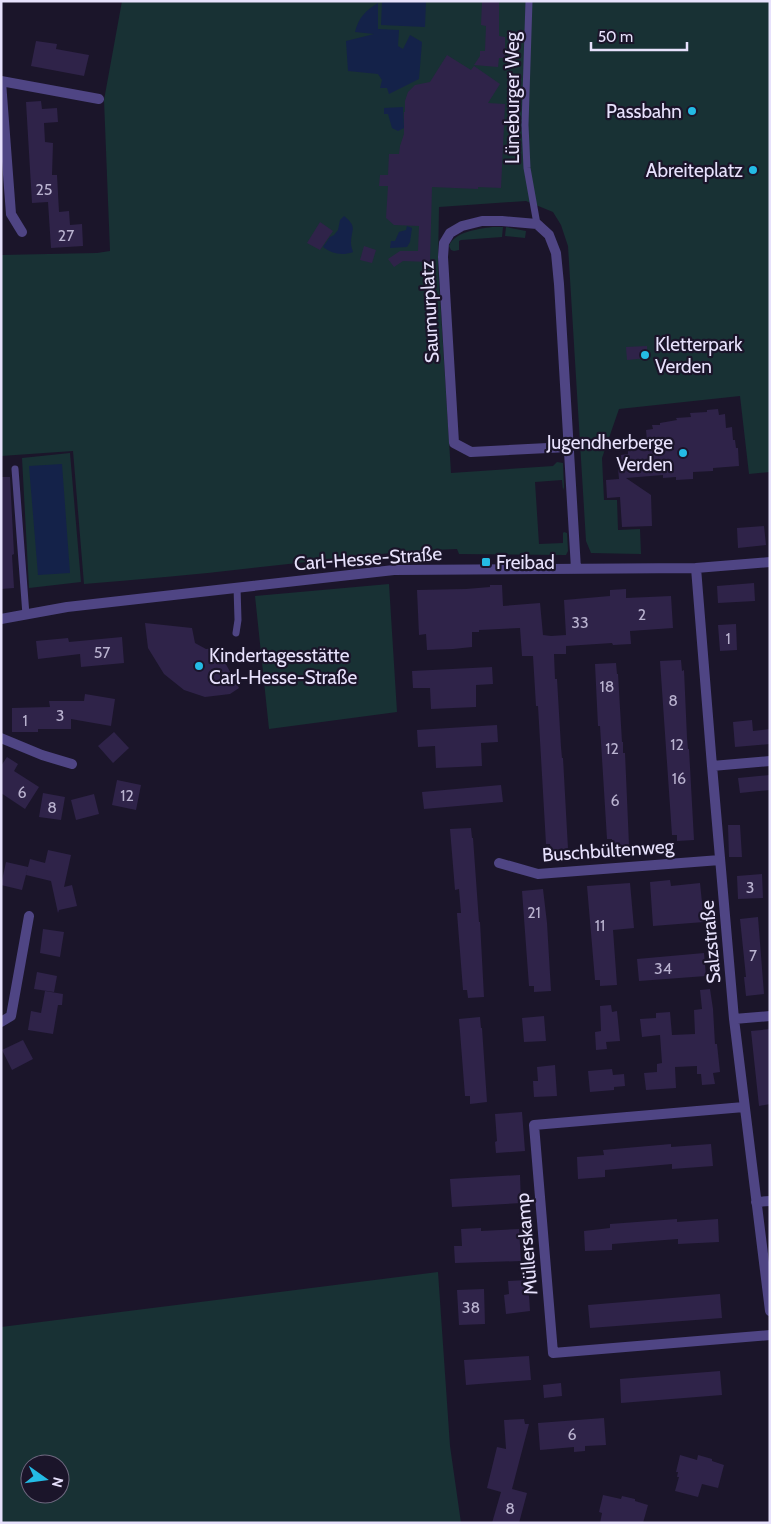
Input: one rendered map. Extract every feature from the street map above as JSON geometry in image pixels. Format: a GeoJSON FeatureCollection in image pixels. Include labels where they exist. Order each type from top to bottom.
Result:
{"type":"FeatureCollection","features":[{"type":"Feature","properties":{"kind":"street"},"geometry":{"type":"LineString","coordinates":[[22,232],[11,214],[1,81],[99,99]]}},
{"type":"Feature","properties":{"kind":"street","name":"Saumurplatz"},"geometry":{"type":"LineString","coordinates":[[537,224],[482,221],[462,226],[450,233],[444,243],[443,257],[454,444],[471,452],[568,447]]}},
{"type":"Feature","properties":{"kind":"street"},"geometry":{"type":"LineString","coordinates":[[537,224],[550,235],[556,253],[576,569]]}},
{"type":"Feature","properties":{"kind":"street","name":"Carl-Hesse-Straße"},"geometry":{"type":"LineString","coordinates":[[1,619],[26,616],[67,607],[394,570],[696,568],[770,562]]}},
{"type":"Feature","properties":{"kind":"street","name":"Salzstraße"},"geometry":{"type":"LineString","coordinates":[[696,568],[734,1019],[770,1311]]}},
{"type":"Feature","properties":{"kind":"street"},"geometry":{"type":"LineString","coordinates":[[1,738],[42,755],[72,764]]}},
{"type":"Feature","properties":{"kind":"street"},"geometry":{"type":"LineString","coordinates":[[712,766],[770,761]]}},
{"type":"Feature","properties":{"kind":"street","name":"Buschbültenweg"},"geometry":{"type":"LineString","coordinates":[[499,862],[538,874],[720,860]]}},
{"type":"Feature","properties":{"kind":"street"},"geometry":{"type":"LineString","coordinates":[[1,1022],[11,1016],[29,916]]}},
{"type":"Feature","properties":{"kind":"street"},"geometry":{"type":"LineString","coordinates":[[734,1019],[770,1016]]}},
{"type":"Feature","properties":{"kind":"street","name":"Müllerskamp"},"geometry":{"type":"LineString","coordinates":[[744,1107],[534,1125],[553,1353],[770,1335]]}},
{"type":"Feature","properties":{"kind":"street"},"geometry":{"type":"LineString","coordinates":[[756,1202],[770,1201]]}},
{"type":"Feature","properties":{"kind":"lane","name":"Lüneburger Weg"},"geometry":{"type":"LineString","coordinates":[[529,1],[525,125],[526,168],[537,224]]}},
{"type":"Feature","properties":{"kind":"lane"},"geometry":{"type":"LineString","coordinates":[[15,469],[26,616]]}},
{"type":"Feature","properties":{"kind":"lane"},"geometry":{"type":"LineString","coordinates":[[236,633],[238,620],[237,588]]}},
{"type":"Feature","properties":{"kind":"green space"},"geometry":{"type":"Polygon","coordinates":[[[122,1],[770,1],[770,472],[749,474],[740,396],[619,409],[602,458],[604,500],[617,500],[618,530],[640,529],[641,554],[591,553],[586,541],[568,246],[561,225],[553,212],[526,201],[439,207],[438,265],[451,473],[553,466],[557,462],[563,463],[563,490],[562,480],[535,482],[539,544],[563,543],[563,533],[567,533],[568,551],[566,555],[459,554],[457,549],[431,550],[84,584],[73,451],[1,456],[1,255],[97,253],[110,251],[104,100],[122,1]]]}},
{"type":"Feature","properties":{"kind":"green space"},"geometry":{"type":"Polygon","coordinates":[[[492,227],[503,227],[502,237],[461,240],[459,241],[459,250],[454,251],[449,246],[461,234],[492,227]]]}},
{"type":"Feature","properties":{"kind":"green space"},"geometry":{"type":"Polygon","coordinates":[[[506,227],[526,231],[525,238],[505,236],[506,227]]]}},
{"type":"Feature","properties":{"kind":"green space"},"geometry":{"type":"Polygon","coordinates":[[[70,453],[81,582],[29,588],[22,458],[70,453]]]}},
{"type":"Feature","properties":{"kind":"green space"},"geometry":{"type":"Polygon","coordinates":[[[389,584],[397,712],[269,729],[255,596],[389,584]]]}},
{"type":"Feature","properties":{"kind":"green space"},"geometry":{"type":"Polygon","coordinates":[[[438,1272],[450,1446],[461,1523],[1,1523],[1,1327],[438,1272]]]}},
{"type":"Feature","properties":{"kind":"water"},"geometry":{"type":"Polygon","coordinates":[[[382,1],[426,1],[425,27],[381,25],[382,1]]]}},
{"type":"Feature","properties":{"kind":"water"},"geometry":{"type":"Polygon","coordinates":[[[378,3],[378,29],[399,30],[398,46],[403,49],[410,35],[422,42],[419,79],[389,94],[387,88],[380,88],[382,80],[378,74],[348,71],[346,41],[374,34],[355,32],[358,22],[363,15],[378,3]]]}},
{"type":"Feature","properties":{"kind":"water"},"geometry":{"type":"Polygon","coordinates":[[[403,107],[404,128],[398,131],[392,128],[388,114],[384,114],[384,108],[403,107]]]}},
{"type":"Feature","properties":{"kind":"water"},"geometry":{"type":"Polygon","coordinates":[[[344,216],[353,228],[351,243],[353,252],[337,254],[323,247],[338,230],[340,220],[344,216]]]}},
{"type":"Feature","properties":{"kind":"water"},"geometry":{"type":"Polygon","coordinates":[[[407,226],[412,228],[410,242],[407,247],[390,248],[391,241],[395,241],[399,232],[406,230],[407,226]]]}},
{"type":"Feature","properties":{"kind":"water"},"geometry":{"type":"Polygon","coordinates":[[[62,464],[70,573],[38,575],[29,466],[62,464]]]}},
{"type":"Feature","properties":{"kind":"building"},"geometry":{"type":"Polygon","coordinates":[[[482,1],[499,1],[499,36],[505,37],[505,58],[499,58],[498,67],[474,65],[480,56],[480,51],[485,51],[486,26],[481,25],[482,1]]]}},
{"type":"Feature","properties":{"kind":"building"},"geometry":{"type":"Polygon","coordinates":[[[36,41],[57,44],[56,49],[89,55],[84,76],[31,66],[36,41]]]}},
{"type":"Feature","properties":{"kind":"building"},"geometry":{"type":"Polygon","coordinates":[[[447,55],[471,70],[474,66],[500,84],[488,103],[505,104],[501,188],[432,187],[430,262],[403,261],[394,267],[388,259],[400,251],[418,251],[419,226],[394,225],[386,218],[388,186],[379,186],[380,175],[388,175],[389,154],[399,154],[404,134],[405,101],[408,92],[415,85],[430,82],[447,55]]]}},
{"type":"Feature","properties":{"kind":"building"},"geometry":{"type":"Polygon","coordinates":[[[41,101],[42,109],[57,108],[58,122],[44,123],[45,142],[53,143],[52,175],[57,175],[59,212],[69,211],[70,225],[82,224],[83,246],[51,248],[48,202],[32,203],[26,102],[41,101]]]}},
{"type":"Feature","properties":{"kind":"building"},"geometry":{"type":"Polygon","coordinates":[[[320,222],[333,231],[320,250],[307,243],[320,222]]]}},
{"type":"Feature","properties":{"kind":"building"},"geometry":{"type":"Polygon","coordinates":[[[364,246],[376,250],[372,263],[360,260],[364,246]]]}},
{"type":"Feature","properties":{"kind":"building"},"geometry":{"type":"Polygon","coordinates":[[[647,346],[647,358],[627,360],[626,347],[647,346]]]}},
{"type":"Feature","properties":{"kind":"building","name":"Jugendherberge Verden"},"geometry":{"type":"Polygon","coordinates":[[[718,409],[719,415],[725,414],[726,428],[732,427],[733,440],[735,440],[736,448],[738,448],[739,466],[713,468],[713,471],[693,472],[693,479],[676,480],[676,477],[663,478],[663,475],[626,478],[651,495],[652,526],[622,527],[620,497],[607,498],[606,480],[619,479],[618,468],[622,468],[621,455],[628,454],[628,447],[640,446],[640,441],[647,441],[646,430],[653,429],[652,425],[660,425],[660,423],[677,420],[676,418],[691,417],[690,413],[718,409]]]}},
{"type":"Feature","properties":{"kind":"building"},"geometry":{"type":"Polygon","coordinates":[[[1,477],[10,477],[14,588],[1,589],[1,477]]]}},
{"type":"Feature","properties":{"kind":"building"},"geometry":{"type":"Polygon","coordinates":[[[764,526],[766,545],[738,548],[737,528],[764,526]]]}},
{"type":"Feature","properties":{"kind":"building"},"geometry":{"type":"Polygon","coordinates":[[[754,583],[755,601],[718,603],[717,586],[754,583]]]}},
{"type":"Feature","properties":{"kind":"building"},"geometry":{"type":"Polygon","coordinates":[[[490,585],[502,585],[503,606],[540,603],[543,635],[551,636],[566,635],[564,600],[610,596],[610,590],[626,589],[626,598],[671,596],[673,628],[630,631],[631,644],[613,645],[612,643],[566,646],[566,654],[554,654],[563,758],[568,849],[551,850],[550,844],[546,844],[538,706],[536,706],[533,656],[522,656],[520,628],[472,632],[472,647],[453,649],[427,650],[426,634],[419,635],[417,590],[466,589],[490,587],[490,585]]]}},
{"type":"Feature","properties":{"kind":"building"},"geometry":{"type":"Polygon","coordinates":[[[145,623],[192,628],[195,643],[206,649],[217,648],[239,688],[230,694],[205,697],[184,690],[164,674],[148,648],[145,623]]]}},
{"type":"Feature","properties":{"kind":"building"},"geometry":{"type":"Polygon","coordinates":[[[736,624],[737,650],[720,651],[718,625],[736,624]]]}},
{"type":"Feature","properties":{"kind":"building"},"geometry":{"type":"Polygon","coordinates":[[[122,637],[124,663],[81,667],[80,654],[38,659],[36,641],[68,638],[69,642],[122,637]]]}},
{"type":"Feature","properties":{"kind":"building"},"geometry":{"type":"Polygon","coordinates":[[[681,660],[682,671],[684,670],[694,840],[677,841],[677,835],[672,835],[660,661],[681,660]]]}},
{"type":"Feature","properties":{"kind":"building"},"geometry":{"type":"Polygon","coordinates":[[[616,663],[623,753],[625,753],[629,845],[612,845],[612,839],[607,839],[600,726],[598,726],[595,664],[616,663]]]}},
{"type":"Feature","properties":{"kind":"building"},"geometry":{"type":"Polygon","coordinates":[[[492,667],[493,684],[476,685],[476,707],[431,709],[430,688],[413,688],[412,671],[492,667]]]}},
{"type":"Feature","properties":{"kind":"building"},"geometry":{"type":"Polygon","coordinates":[[[85,694],[115,699],[111,726],[71,719],[71,729],[38,729],[38,732],[12,732],[12,708],[50,707],[49,701],[84,701],[85,694]]]}},
{"type":"Feature","properties":{"kind":"building"},"geometry":{"type":"Polygon","coordinates":[[[752,720],[753,731],[770,729],[770,744],[735,747],[733,722],[752,720]]]}},
{"type":"Feature","properties":{"kind":"building"},"geometry":{"type":"Polygon","coordinates":[[[497,725],[498,742],[481,743],[482,766],[436,768],[435,746],[418,747],[417,730],[497,725]]]}},
{"type":"Feature","properties":{"kind":"building"},"geometry":{"type":"Polygon","coordinates":[[[114,732],[129,748],[113,763],[98,746],[114,732]]]}},
{"type":"Feature","properties":{"kind":"building"},"geometry":{"type":"Polygon","coordinates":[[[7,757],[18,764],[14,771],[39,787],[25,809],[1,793],[1,766],[7,757]]]}},
{"type":"Feature","properties":{"kind":"building"},"geometry":{"type":"Polygon","coordinates":[[[770,775],[770,790],[740,793],[738,778],[770,775]]]}},
{"type":"Feature","properties":{"kind":"building"},"geometry":{"type":"Polygon","coordinates":[[[117,780],[141,785],[136,810],[112,805],[117,780]]]}},
{"type":"Feature","properties":{"kind":"building"},"geometry":{"type":"Polygon","coordinates":[[[501,785],[503,802],[424,809],[422,792],[501,785]]]}},
{"type":"Feature","properties":{"kind":"building"},"geometry":{"type":"Polygon","coordinates":[[[43,793],[65,797],[61,820],[39,817],[43,793]]]}},
{"type":"Feature","properties":{"kind":"building"},"geometry":{"type":"Polygon","coordinates":[[[94,794],[99,814],[76,820],[71,800],[94,794]]]}},
{"type":"Feature","properties":{"kind":"building"},"geometry":{"type":"Polygon","coordinates":[[[728,825],[740,825],[742,857],[729,857],[728,825]]]}},
{"type":"Feature","properties":{"kind":"building"},"geometry":{"type":"Polygon","coordinates":[[[471,828],[480,922],[484,997],[468,998],[467,990],[463,990],[457,913],[461,913],[459,889],[455,890],[450,829],[471,828]]]}},
{"type":"Feature","properties":{"kind":"building"},"geometry":{"type":"Polygon","coordinates":[[[48,850],[71,855],[64,887],[72,885],[77,906],[59,910],[58,913],[51,881],[26,875],[30,859],[45,863],[48,850]]]}},
{"type":"Feature","properties":{"kind":"building"},"geometry":{"type":"Polygon","coordinates":[[[6,862],[28,867],[22,890],[1,885],[6,862]]]}},
{"type":"Feature","properties":{"kind":"building"},"geometry":{"type":"Polygon","coordinates":[[[762,874],[763,898],[738,899],[737,876],[762,874]]]}},
{"type":"Feature","properties":{"kind":"building"},"geometry":{"type":"Polygon","coordinates":[[[670,880],[671,886],[700,883],[704,922],[653,926],[650,882],[670,880]]]}},
{"type":"Feature","properties":{"kind":"building"},"geometry":{"type":"Polygon","coordinates":[[[630,883],[634,928],[613,930],[617,985],[600,986],[600,980],[595,980],[587,886],[630,883]]]}},
{"type":"Feature","properties":{"kind":"building"},"geometry":{"type":"Polygon","coordinates":[[[543,889],[551,991],[534,992],[534,986],[529,986],[522,891],[543,889]]]}},
{"type":"Feature","properties":{"kind":"building"},"geometry":{"type":"Polygon","coordinates":[[[758,917],[764,994],[746,996],[740,919],[758,917]]]}},
{"type":"Feature","properties":{"kind":"building"},"geometry":{"type":"Polygon","coordinates":[[[43,929],[64,932],[60,957],[40,953],[43,929]]]}},
{"type":"Feature","properties":{"kind":"building"},"geometry":{"type":"Polygon","coordinates":[[[704,953],[706,976],[639,981],[637,959],[704,953]]]}},
{"type":"Feature","properties":{"kind":"building"},"geometry":{"type":"Polygon","coordinates":[[[37,972],[57,976],[54,992],[34,989],[37,972]]]}},
{"type":"Feature","properties":{"kind":"building"},"geometry":{"type":"Polygon","coordinates":[[[710,989],[715,1044],[717,1044],[720,1072],[713,1073],[715,1084],[702,1085],[701,1074],[697,1074],[697,1066],[675,1067],[676,1088],[646,1090],[644,1073],[657,1072],[657,1064],[662,1063],[660,1035],[642,1037],[640,1019],[656,1018],[656,1013],[670,1012],[672,1035],[695,1034],[694,1010],[702,1009],[700,990],[710,989]]]}},
{"type":"Feature","properties":{"kind":"building"},"geometry":{"type":"Polygon","coordinates":[[[45,991],[63,994],[62,1005],[58,1005],[53,1034],[28,1030],[31,1011],[41,1013],[45,991]]]}},
{"type":"Feature","properties":{"kind":"building"},"geometry":{"type":"Polygon","coordinates":[[[611,1005],[612,1012],[617,1011],[620,1041],[606,1042],[607,1049],[596,1050],[595,1032],[601,1031],[600,1006],[611,1005]]]}},
{"type":"Feature","properties":{"kind":"building"},"geometry":{"type":"Polygon","coordinates":[[[544,1016],[546,1041],[524,1042],[522,1018],[544,1016]]]}},
{"type":"Feature","properties":{"kind":"building"},"geometry":{"type":"Polygon","coordinates":[[[480,1017],[487,1102],[470,1104],[470,1096],[465,1096],[459,1019],[480,1017]]]}},
{"type":"Feature","properties":{"kind":"building"},"geometry":{"type":"Polygon","coordinates":[[[770,1029],[770,1104],[759,1106],[751,1031],[770,1029]]]}},
{"type":"Feature","properties":{"kind":"building"},"geometry":{"type":"Polygon","coordinates":[[[23,1040],[33,1059],[12,1070],[2,1050],[23,1040]]]}},
{"type":"Feature","properties":{"kind":"building"},"geometry":{"type":"Polygon","coordinates":[[[555,1065],[557,1096],[534,1097],[533,1081],[538,1081],[537,1067],[555,1065]]]}},
{"type":"Feature","properties":{"kind":"building"},"geometry":{"type":"Polygon","coordinates":[[[612,1069],[613,1075],[624,1074],[625,1086],[614,1087],[614,1090],[590,1092],[588,1071],[612,1069]]]}},
{"type":"Feature","properties":{"kind":"building"},"geometry":{"type":"Polygon","coordinates":[[[522,1112],[525,1151],[496,1153],[495,1114],[522,1112]]]}},
{"type":"Feature","properties":{"kind":"building"},"geometry":{"type":"Polygon","coordinates":[[[671,1144],[671,1147],[711,1144],[713,1166],[672,1169],[672,1164],[605,1170],[605,1177],[578,1179],[577,1157],[604,1155],[603,1150],[671,1144]]]}},
{"type":"Feature","properties":{"kind":"building"},"geometry":{"type":"Polygon","coordinates":[[[520,1175],[521,1203],[452,1207],[450,1179],[520,1175]]]}},
{"type":"Feature","properties":{"kind":"building"},"geometry":{"type":"Polygon","coordinates":[[[677,1219],[677,1222],[718,1219],[719,1242],[678,1244],[678,1239],[612,1244],[612,1250],[585,1251],[584,1231],[610,1228],[610,1224],[677,1219]]]}},
{"type":"Feature","properties":{"kind":"building"},"geometry":{"type":"Polygon","coordinates":[[[481,1228],[481,1231],[519,1229],[521,1261],[455,1263],[454,1246],[462,1246],[461,1229],[481,1228]]]}},
{"type":"Feature","properties":{"kind":"building"},"geometry":{"type":"Polygon","coordinates":[[[528,1280],[530,1311],[506,1314],[504,1295],[509,1294],[508,1281],[528,1280]]]}},
{"type":"Feature","properties":{"kind":"building"},"geometry":{"type":"Polygon","coordinates":[[[484,1289],[485,1324],[459,1325],[457,1290],[484,1289]]]}},
{"type":"Feature","properties":{"kind":"building"},"geometry":{"type":"Polygon","coordinates":[[[720,1294],[722,1318],[590,1328],[588,1305],[720,1294]]]}},
{"type":"Feature","properties":{"kind":"building"},"geometry":{"type":"Polygon","coordinates":[[[529,1356],[531,1380],[466,1385],[464,1360],[529,1356]]]}},
{"type":"Feature","properties":{"kind":"building"},"geometry":{"type":"Polygon","coordinates":[[[720,1371],[722,1395],[621,1403],[620,1379],[720,1371]]]}},
{"type":"Feature","properties":{"kind":"building"},"geometry":{"type":"Polygon","coordinates":[[[561,1383],[562,1396],[544,1398],[543,1385],[561,1383]]]}},
{"type":"Feature","properties":{"kind":"building"},"geometry":{"type":"Polygon","coordinates":[[[604,1418],[606,1445],[585,1446],[585,1451],[574,1452],[574,1447],[540,1450],[538,1423],[604,1418]]]}},
{"type":"Feature","properties":{"kind":"building"},"geometry":{"type":"Polygon","coordinates":[[[524,1419],[525,1424],[529,1424],[512,1489],[527,1493],[519,1523],[492,1523],[501,1492],[487,1488],[497,1447],[506,1449],[504,1420],[524,1419]]]}},
{"type":"Feature","properties":{"kind":"building"},"geometry":{"type":"Polygon","coordinates":[[[680,1455],[697,1460],[698,1455],[724,1465],[718,1488],[702,1484],[698,1497],[675,1491],[679,1477],[677,1477],[678,1472],[676,1472],[680,1455]]]}},
{"type":"Feature","properties":{"kind":"building"},"geometry":{"type":"Polygon","coordinates":[[[603,1495],[621,1499],[622,1496],[648,1505],[643,1523],[600,1523],[602,1513],[599,1512],[603,1495]]]}},
{"type":"Feature","properties":{"kind":"place","name":"Passbahn"},"geometry":{"type":"Point","coordinates":[692,111]}},
{"type":"Feature","properties":{"kind":"place","name":"Abreiteplatz"},"geometry":{"type":"Point","coordinates":[753,170]}},
{"type":"Feature","properties":{"kind":"place","name":"Kletterpark Verden"},"geometry":{"type":"Point","coordinates":[645,355]}},
{"type":"Feature","properties":{"kind":"place","name":"Jugendherberge Verden"},"geometry":{"type":"Point","coordinates":[683,453]}},
{"type":"Feature","properties":{"kind":"place","name":"Freibad"},"geometry":{"type":"Point","coordinates":[486,562]}},
{"type":"Feature","properties":{"kind":"place","name":"Kindertagesstätte Carl-Hesse-Straße"},"geometry":{"type":"Point","coordinates":[199,666]}}]}
